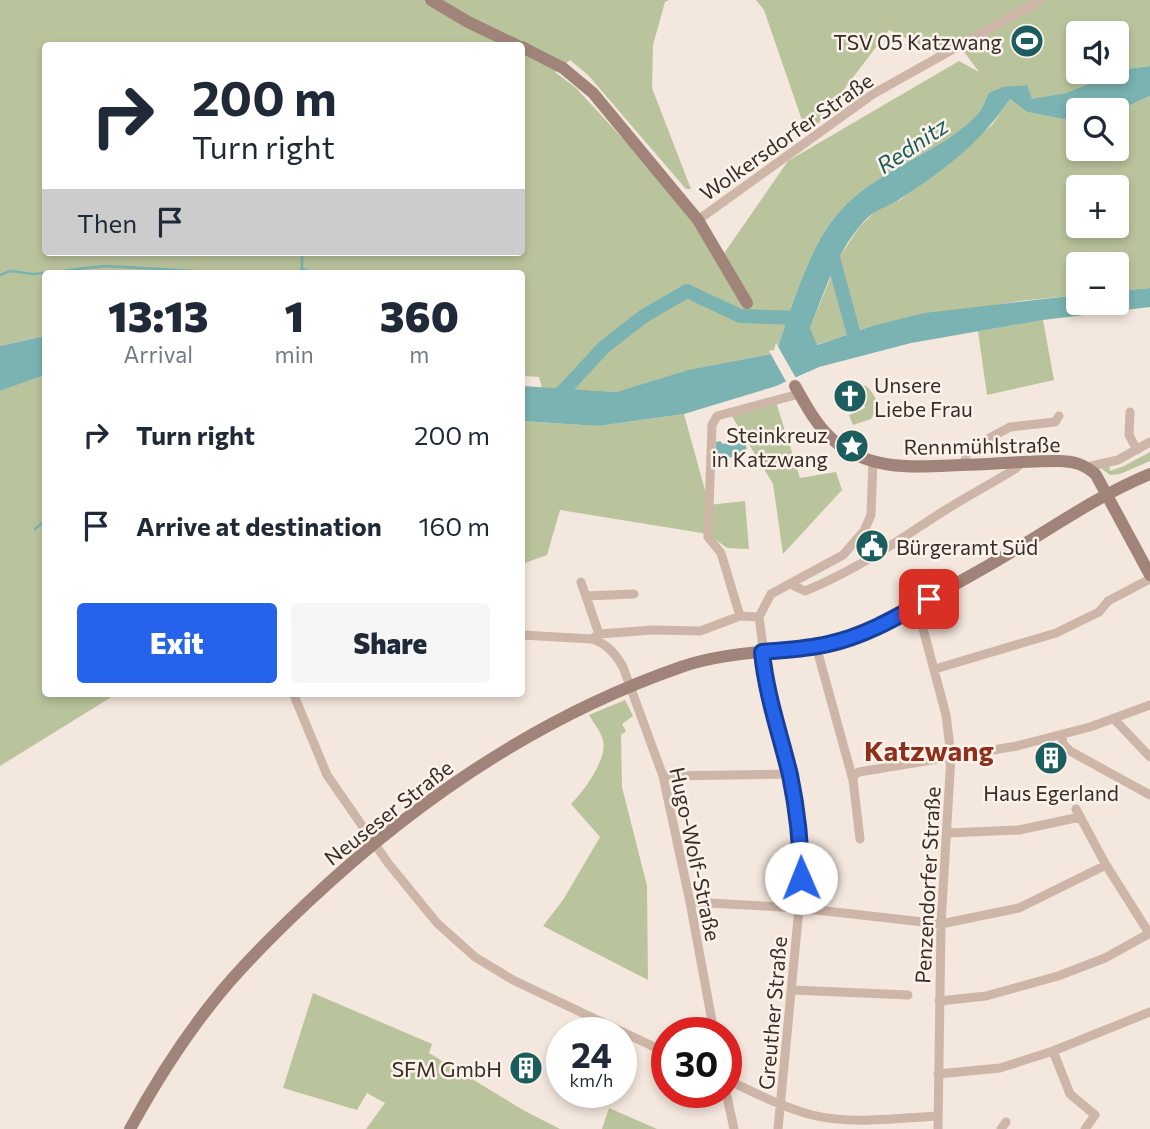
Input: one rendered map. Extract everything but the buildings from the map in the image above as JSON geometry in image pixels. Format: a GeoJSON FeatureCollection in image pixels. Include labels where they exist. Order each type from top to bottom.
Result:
{"type":"FeatureCollection","features":[{"type":"Feature","properties":{"kind":"main road"},"geometry":{"type":"LineString","coordinates":[[431,0],[468,22],[511,42]]}},
{"type":"Feature","properties":{"kind":"main road"},"geometry":{"type":"LineString","coordinates":[[525,49],[563,68],[593,93],[698,220],[747,303]]}},
{"type":"Feature","properties":{"kind":"main road","name":"Rennmühlstraße"},"geometry":{"type":"LineString","coordinates":[[797,390],[815,420],[833,440],[854,455],[873,462],[903,467],[1065,461],[1087,467],[1096,475],[1150,577]]}},
{"type":"Feature","properties":{"kind":"main road","name":"Neuseser Straße"},"geometry":{"type":"LineString","coordinates":[[130,1129],[169,1064],[222,990],[286,922],[374,844],[491,758],[555,722],[630,687],[709,659],[817,646],[881,625],[1008,554],[1106,494],[1150,474]]}},
{"type":"Feature","properties":{"kind":"street","name":"Wolkersdorfer Straße"},"geometry":{"type":"LineString","coordinates":[[698,220],[873,94],[1041,0]]}},
{"type":"Feature","properties":{"kind":"street"},"geometry":{"type":"LineString","coordinates":[[740,616],[721,553],[708,537],[712,425],[717,416],[797,390]]}},
{"type":"Feature","properties":{"kind":"street"},"geometry":{"type":"LineString","coordinates":[[1130,412],[1127,433],[1137,450]]}},
{"type":"Feature","properties":{"kind":"street"},"geometry":{"type":"LineString","coordinates":[[964,465],[967,451],[1010,427],[1055,422],[1059,416]]}},
{"type":"Feature","properties":{"kind":"street"},"geometry":{"type":"LineString","coordinates":[[1087,467],[1118,460],[1150,442]]}},
{"type":"Feature","properties":{"kind":"street"},"geometry":{"type":"LineString","coordinates":[[525,635],[595,636],[702,630],[740,616],[759,617],[771,594],[843,555],[864,531],[871,515],[873,462]]}},
{"type":"Feature","properties":{"kind":"street"},"geometry":{"type":"LineString","coordinates":[[790,584],[805,591],[838,577],[874,558],[1022,462]]}},
{"type":"Feature","properties":{"kind":"street"},"geometry":{"type":"LineString","coordinates":[[935,669],[1056,633],[1099,612],[1108,601],[1150,577]]}},
{"type":"Feature","properties":{"kind":"street"},"geometry":{"type":"LineString","coordinates":[[581,582],[595,636]]}},
{"type":"Feature","properties":{"kind":"street"},"geometry":{"type":"LineString","coordinates":[[586,596],[634,594]]}},
{"type":"Feature","properties":{"kind":"street","name":"Penzendorfer Straße"},"geometry":{"type":"LineString","coordinates":[[917,606],[946,715],[951,756],[941,924],[938,1129]]}},
{"type":"Feature","properties":{"kind":"street","name":"Greuther Straße"},"geometry":{"type":"LineString","coordinates":[[759,617],[771,706],[790,774],[800,834],[799,908],[778,1129]]}},
{"type":"Feature","properties":{"kind":"street","name":"Hugo-Wolf-Straße"},"geometry":{"type":"LineString","coordinates":[[595,636],[614,653],[623,667],[663,776],[691,902],[711,1017]]}},
{"type":"Feature","properties":{"kind":"street"},"geometry":{"type":"LineString","coordinates":[[819,657],[853,780],[860,839]]}},
{"type":"Feature","properties":{"kind":"street"},"geometry":{"type":"LineString","coordinates":[[295,697],[327,775],[374,844],[428,915],[475,957],[513,980],[651,1045]]}},
{"type":"Feature","properties":{"kind":"street"},"geometry":{"type":"LineString","coordinates":[[853,780],[854,775],[859,772],[1017,746],[1062,735],[1150,705]]}},
{"type":"Feature","properties":{"kind":"street"},"geometry":{"type":"LineString","coordinates":[[1114,719],[1150,757]]}},
{"type":"Feature","properties":{"kind":"street"},"geometry":{"type":"LineString","coordinates":[[1062,735],[1063,744],[1070,751],[1150,795]]}},
{"type":"Feature","properties":{"kind":"street"},"geometry":{"type":"LineString","coordinates":[[663,776],[790,774]]}},
{"type":"Feature","properties":{"kind":"street"},"geometry":{"type":"LineString","coordinates":[[939,1001],[986,996],[1058,976],[1105,958],[1150,933],[1106,865],[1078,813],[1047,826],[947,834]]}},
{"type":"Feature","properties":{"kind":"street"},"geometry":{"type":"LineString","coordinates":[[691,902],[799,908],[941,924],[1019,908],[1106,865]]}},
{"type":"Feature","properties":{"kind":"street"},"geometry":{"type":"LineString","coordinates":[[792,990],[908,995]]}},
{"type":"Feature","properties":{"kind":"street"},"geometry":{"type":"LineString","coordinates":[[938,1074],[1000,1068],[1149,1016]]}},
{"type":"Feature","properties":{"kind":"street"},"geometry":{"type":"LineString","coordinates":[[1053,1051],[1070,1094],[1095,1115],[1085,1129]]}},
{"type":"Feature","properties":{"kind":"street"},"geometry":{"type":"LineString","coordinates":[[742,1087],[782,1106],[815,1115],[843,1119],[938,1116]]}},
{"type":"Feature","properties":{"kind":"street"},"geometry":{"type":"LineString","coordinates":[[729,1108],[734,1129]]}},
{"type":"Feature","properties":{"kind":"green space"},"geometry":{"type":"Polygon","coordinates":[[[0,0],[669,0],[665,2],[653,45],[652,88],[691,189],[686,189],[588,75],[570,60],[555,72],[576,88],[677,197],[718,262],[788,161],[959,61],[979,72],[962,49],[943,56],[889,30],[814,129],[805,129],[764,10],[756,0],[1150,0],[1150,66],[1129,69],[1129,21],[1066,21],[1066,84],[1088,84],[1066,93],[1032,100],[1026,85],[989,93],[978,114],[960,130],[855,196],[840,211],[819,241],[802,278],[776,353],[689,370],[616,392],[542,388],[539,377],[525,376],[525,270],[42,270],[42,337],[0,346],[0,0]]]}},
{"type":"Feature","properties":{"kind":"green space"},"geometry":{"type":"Polygon","coordinates":[[[1150,96],[1150,288],[1129,290],[1129,252],[1066,252],[1066,296],[1020,301],[872,326],[816,345],[810,328],[838,259],[860,226],[878,209],[900,200],[992,125],[1010,99],[1027,112],[1066,120],[1066,161],[1129,161],[1129,106],[1150,96]]]}},
{"type":"Feature","properties":{"kind":"green space"},"geometry":{"type":"Polygon","coordinates":[[[1043,320],[1054,380],[987,395],[978,331],[1043,320]]]}},
{"type":"Feature","properties":{"kind":"green space"},"geometry":{"type":"Polygon","coordinates":[[[42,376],[42,697],[112,697],[0,766],[0,391],[42,376]]]}},
{"type":"Feature","properties":{"kind":"green space"},"geometry":{"type":"Polygon","coordinates":[[[854,381],[870,390],[879,406],[871,419],[853,425],[849,415],[865,408],[854,381]]]}},
{"type":"Feature","properties":{"kind":"green space"},"geometry":{"type":"Polygon","coordinates":[[[776,402],[800,478],[836,472],[842,490],[783,554],[773,484],[730,413],[776,402]]]}},
{"type":"Feature","properties":{"kind":"green space"},"geometry":{"type":"Polygon","coordinates":[[[684,414],[709,505],[745,501],[749,549],[727,548],[708,534],[560,510],[547,555],[525,563],[525,421],[598,426],[684,414]]]}},
{"type":"Feature","properties":{"kind":"green space"},"geometry":{"type":"Polygon","coordinates":[[[1150,452],[1150,461],[1120,474],[1110,475],[1098,466],[1109,464],[1110,471],[1150,452]]]}},
{"type":"Feature","properties":{"kind":"green space"},"geometry":{"type":"Polygon","coordinates":[[[625,700],[633,716],[622,724],[626,731],[621,735],[622,787],[647,886],[648,980],[543,926],[563,900],[600,837],[571,804],[593,775],[604,748],[602,737],[589,715],[625,700]]]}},
{"type":"Feature","properties":{"kind":"green space"},"geometry":{"type":"Polygon","coordinates":[[[313,993],[432,1044],[429,1053],[523,1110],[560,1129],[366,1129],[385,1103],[367,1093],[357,1110],[283,1088],[313,993]]]}},
{"type":"Feature","properties":{"kind":"green space"},"geometry":{"type":"Polygon","coordinates":[[[609,1108],[657,1129],[602,1129],[609,1108]]]}},
{"type":"Feature","properties":{"kind":"water"},"geometry":{"type":"Polygon","coordinates":[[[1150,66],[1150,96],[1129,106],[1129,98],[1066,98],[1066,120],[1027,112],[1010,99],[987,129],[962,154],[897,201],[870,216],[859,227],[837,262],[810,328],[817,345],[872,326],[925,313],[1066,296],[1066,315],[1084,315],[911,343],[819,367],[776,386],[684,414],[598,426],[525,421],[525,386],[616,392],[688,370],[776,353],[819,241],[840,211],[855,196],[960,130],[978,114],[989,93],[1003,87],[1027,85],[1032,99],[1066,93],[1088,84],[1129,84],[1129,69],[1150,66]]]}},
{"type":"Feature","properties":{"kind":"water"},"geometry":{"type":"Polygon","coordinates":[[[1150,288],[1150,307],[1129,310],[1129,290],[1150,288]]]}},
{"type":"Feature","properties":{"kind":"water"},"geometry":{"type":"Polygon","coordinates":[[[42,337],[42,376],[0,391],[0,346],[42,337]]]}},
{"type":"Feature","properties":{"kind":"water"},"geometry":{"type":"Polygon","coordinates":[[[742,440],[746,445],[747,455],[716,458],[716,442],[723,444],[742,440]]]}},
{"type":"Feature","properties":{"kind":"pier"},"geometry":{"type":"Polygon","coordinates":[[[776,343],[797,380],[788,385],[769,351],[774,350],[776,343]]]}},
{"type":"Feature","properties":{"kind":"waterway","name":"Rednitz"},"geometry":{"type":"LineString","coordinates":[[832,254],[857,346]]}},
{"type":"Feature","properties":{"kind":"waterway"},"geometry":{"type":"LineString","coordinates":[[302,256],[302,269]]}},
{"type":"Feature","properties":{"kind":"waterway"},"geometry":{"type":"LineString","coordinates":[[70,270],[105,266],[177,270]]}},
{"type":"Feature","properties":{"kind":"waterway"},"geometry":{"type":"LineString","coordinates":[[300,270],[304,270]]}},
{"type":"Feature","properties":{"kind":"waterway"},"geometry":{"type":"LineString","coordinates":[[0,275],[10,271],[42,273]]}},
{"type":"Feature","properties":{"kind":"waterway","name":"Rednitz"},"geometry":{"type":"LineString","coordinates":[[553,402],[604,347],[644,316],[687,291],[740,316],[801,318]]}},
{"type":"Feature","properties":{"kind":"waterway"},"geometry":{"type":"LineString","coordinates":[[35,529],[42,523]]}},
{"type":"Feature","properties":{"kind":"place","name":"TSV 05 Katzwang"},"geometry":{"type":"Point","coordinates":[1027,41]}},
{"type":"Feature","properties":{"kind":"place","name":"Unsere Liebe Frau"},"geometry":{"type":"Point","coordinates":[850,396]}},
{"type":"Feature","properties":{"kind":"place","name":"Steinkreuz in Katzwang"},"geometry":{"type":"Point","coordinates":[852,446]}},
{"type":"Feature","properties":{"kind":"place","name":"Bürgeramt Süd"},"geometry":{"type":"Point","coordinates":[872,546]}},
{"type":"Feature","properties":{"kind":"place","name":"Haus Egerland"},"geometry":{"type":"Point","coordinates":[1051,758]}},
{"type":"Feature","properties":{"kind":"place","name":"SFM GmbH"},"geometry":{"type":"Point","coordinates":[526,1068]}},
{"type":"Feature","properties":{"kind":"district","name":"Katzwang"},"geometry":{"type":"Point","coordinates":[929,750]}},
{"type":"Feature","properties":{"kind":"route"},"geometry":{"type":"LineString","coordinates":[[801,878],[797,813],[790,774],[771,706],[762,652],[829,644],[862,634],[929,599]]}}]}
